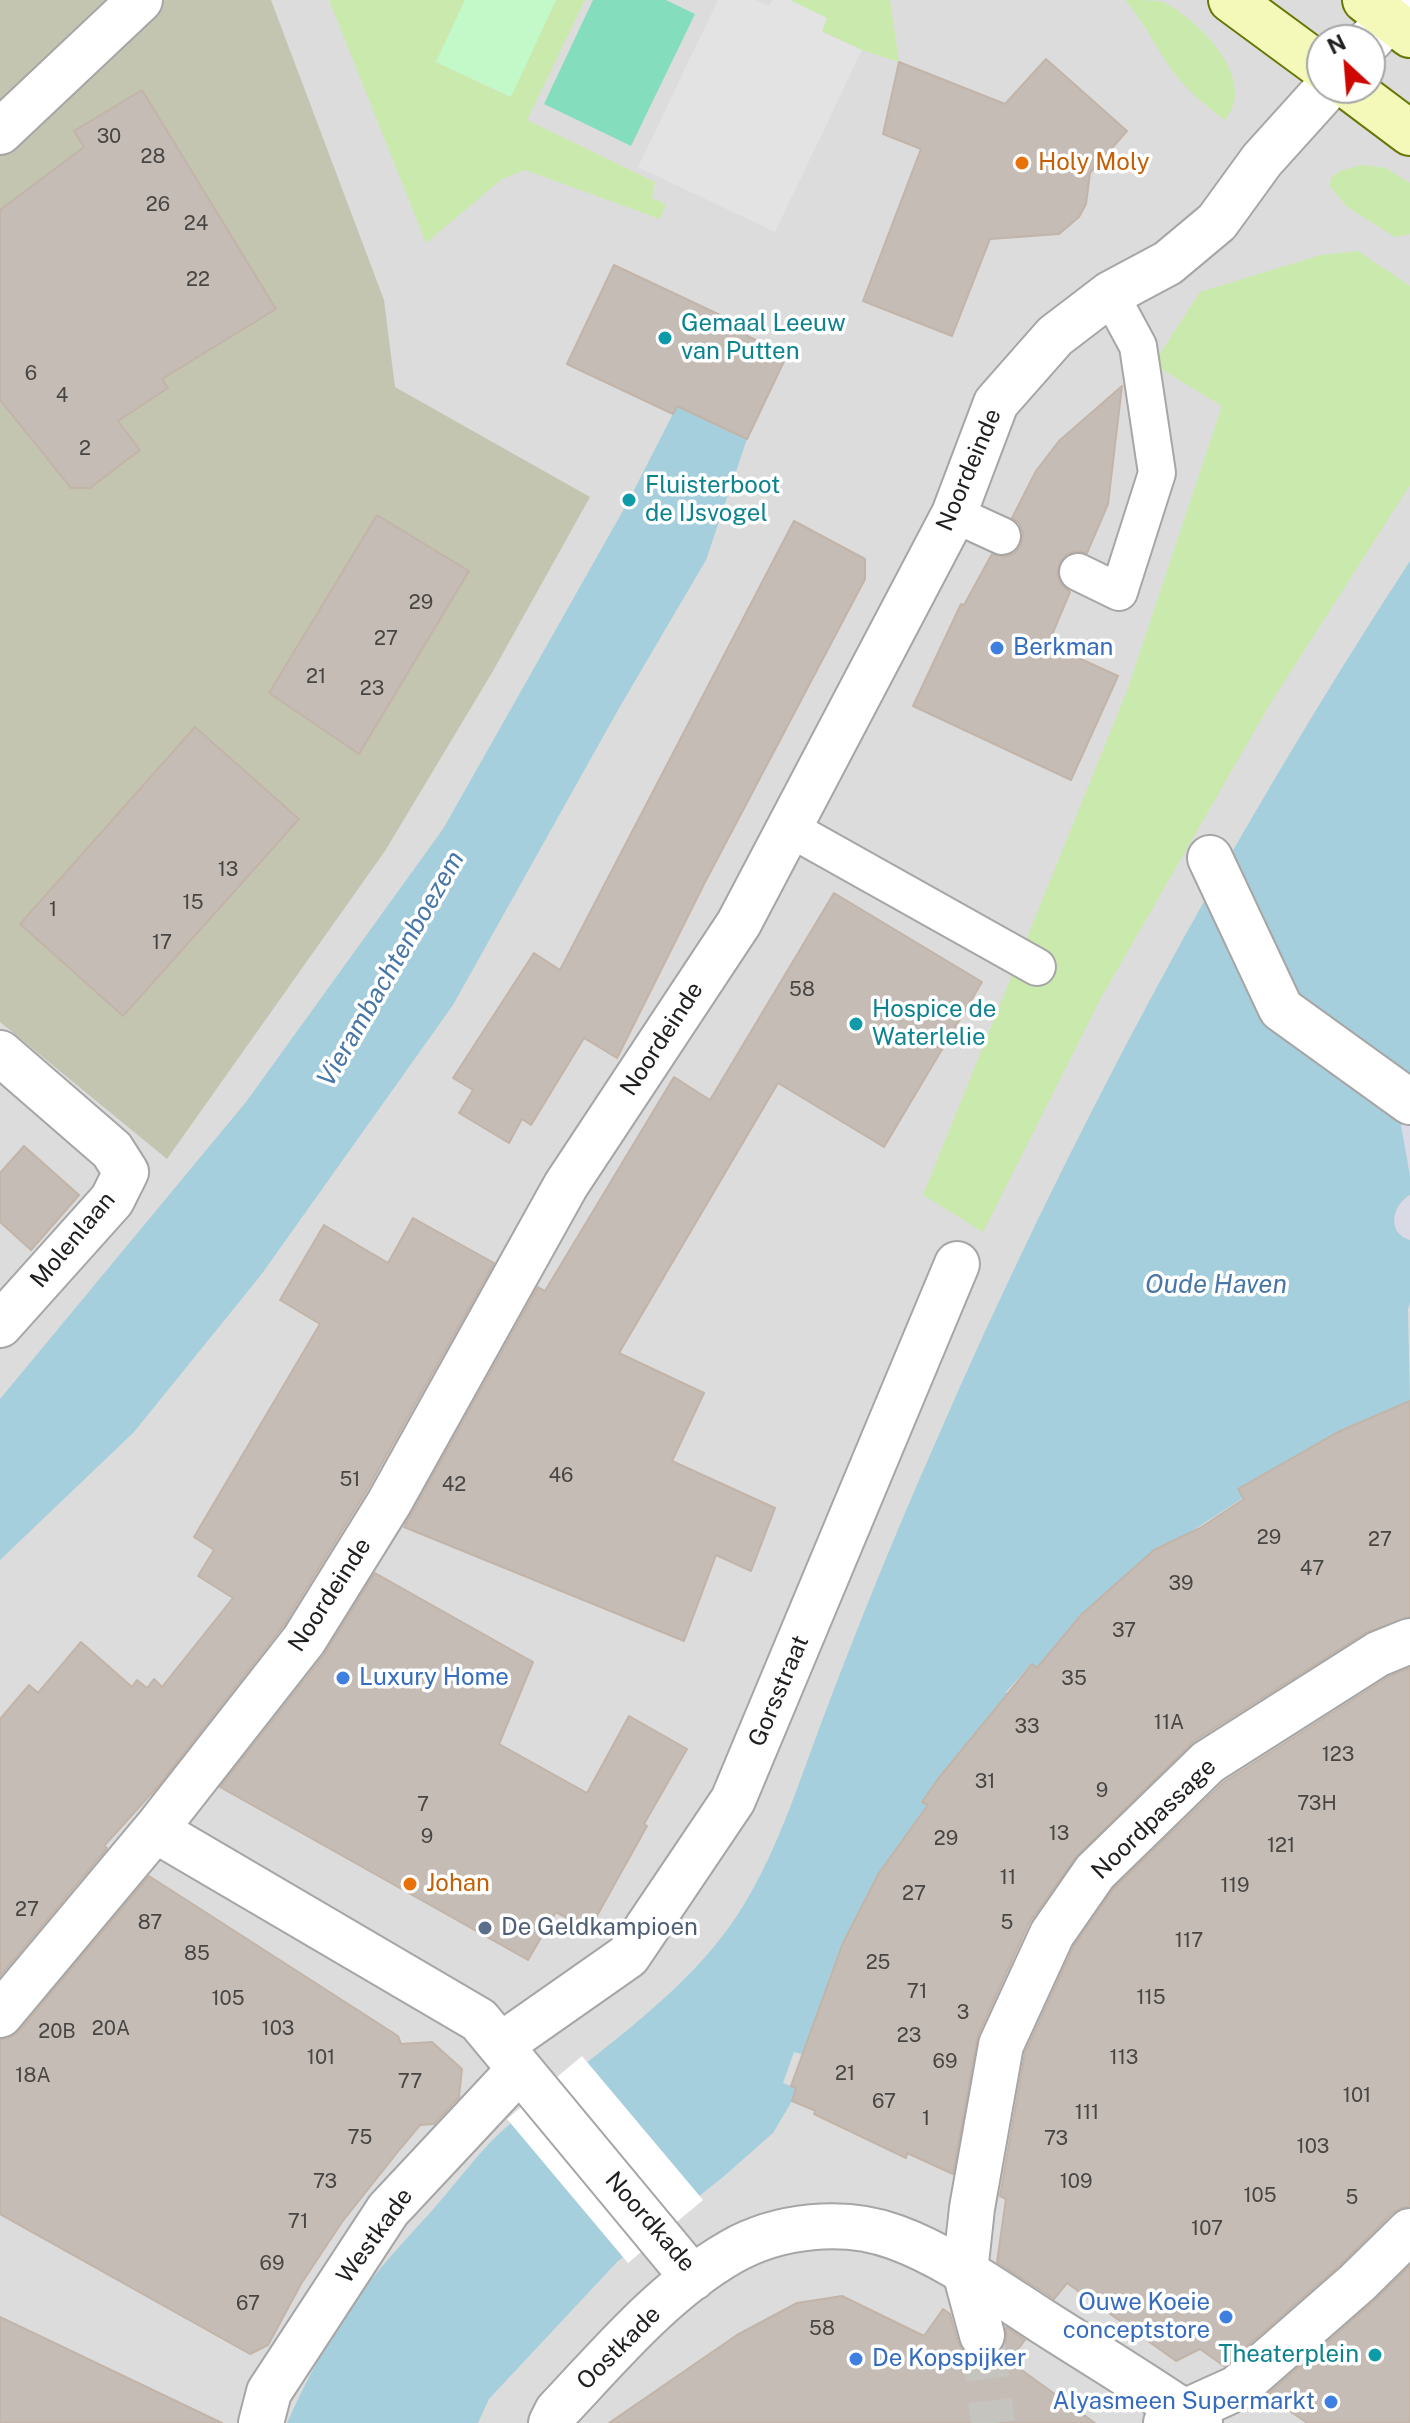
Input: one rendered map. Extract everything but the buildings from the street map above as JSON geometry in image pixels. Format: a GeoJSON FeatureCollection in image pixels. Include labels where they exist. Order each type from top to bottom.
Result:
{"type":"FeatureCollection","features":[{"type":"Feature","properties":{"kind":"main road"},"geometry":{"type":"LineString","coordinates":[[1231,0],[1306,55]]}},
{"type":"Feature","properties":{"kind":"main road"},"geometry":{"type":"LineString","coordinates":[[1371,104],[1410,133]]}},
{"type":"Feature","properties":{"kind":"street"},"geometry":{"type":"LineString","coordinates":[[0,132],[140,0]]}},
{"type":"Feature","properties":{"kind":"street","name":"Noordeinde"},"geometry":{"type":"LineString","coordinates":[[0,2015],[155,1830],[304,1640],[389,1503],[566,1185],[739,923],[954,514],[996,403],[1055,336],[1110,294],[1168,263],[1217,222],[1262,160],[1313,104]]}},
{"type":"Feature","properties":{"kind":"street"},"geometry":{"type":"LineString","coordinates":[[1210,858],[1281,1009],[1410,1102]]}},
{"type":"Feature","properties":{"kind":"street","name":"Molenlaan"},"geometry":{"type":"LineString","coordinates":[[0,1053],[112,1150],[126,1172],[112,1200],[0,1325]]}},
{"type":"Feature","properties":{"kind":"street","name":"Gorsstraat"},"geometry":{"type":"LineString","coordinates":[[520,2069],[628,1956],[733,1800],[957,1264]]}},
{"type":"Feature","properties":{"kind":"street","name":"Noordpassage"},"geometry":{"type":"LineString","coordinates":[[965,2272],[972,2208],[1001,2045],[1052,1934],[1095,1872],[1208,1762],[1378,1654],[1410,1641]]}},
{"type":"Feature","properties":{"kind":"street","name":"Noordkade"},"geometry":{"type":"LineString","coordinates":[[155,1830],[479,2020],[693,2278],[732,2251],[774,2234],[816,2227],[854,2227],[895,2237],[965,2272],[1183,2419]]}},
{"type":"Feature","properties":{"kind":"street","name":"Westkade"},"geometry":{"type":"LineString","coordinates":[[261,2423],[269,2392],[388,2210],[520,2069]]}},
{"type":"Feature","properties":{"kind":"street"},"geometry":{"type":"LineString","coordinates":[[1183,2419],[1237,2388],[1357,2283],[1410,2231]]}},
{"type":"Feature","properties":{"kind":"street"},"geometry":{"type":"LineString","coordinates":[[965,2272],[982,2335]]}},
{"type":"Feature","properties":{"kind":"street","name":"Oostkade"},"geometry":{"type":"LineString","coordinates":[[551,2423],[557,2411],[642,2322],[693,2278]]}},
{"type":"Feature","properties":{"kind":"lane"},"geometry":{"type":"LineString","coordinates":[[1078,572],[1119,592],[1157,473],[1138,346],[1110,294]]}},
{"type":"Feature","properties":{"kind":"lane"},"geometry":{"type":"LineString","coordinates":[[954,514],[1002,536]]}},
{"type":"Feature","properties":{"kind":"lane"},"geometry":{"type":"LineString","coordinates":[[789,828],[1037,967]]}},
{"type":"Feature","properties":{"kind":"shaded area"},"geometry":{"type":"Polygon","coordinates":[[[0,0],[1410,0],[1410,2423],[0,2423],[0,0]]]}},
{"type":"Feature","properties":{"kind":"shaded area"},"geometry":{"type":"Polygon","coordinates":[[[0,0],[271,0],[384,300],[395,387],[590,497],[493,671],[385,851],[167,1159],[0,1022],[0,0]]]}},
{"type":"Feature","properties":{"kind":"shaded area"},"geometry":{"type":"Polygon","coordinates":[[[718,0],[756,0],[769,6],[772,0],[790,0],[827,18],[822,32],[862,50],[775,232],[638,167],[718,0]]]}},
{"type":"Feature","properties":{"kind":"shaded area"},"geometry":{"type":"Polygon","coordinates":[[[1410,1111],[1410,1176],[1401,1125],[1410,1111]]]}},
{"type":"Feature","properties":{"kind":"shaded area"},"geometry":{"type":"Polygon","coordinates":[[[1410,1195],[1410,1240],[1403,1238],[1395,1228],[1393,1216],[1398,1204],[1410,1195]]]}},
{"type":"Feature","properties":{"kind":"green space"},"geometry":{"type":"Polygon","coordinates":[[[329,0],[465,0],[436,62],[510,97],[556,0],[585,0],[527,120],[655,182],[652,198],[666,204],[660,219],[525,170],[502,179],[426,243],[329,0]]]}},
{"type":"Feature","properties":{"kind":"green space"},"geometry":{"type":"Polygon","coordinates":[[[465,0],[556,0],[511,97],[436,62],[465,0]]]}},
{"type":"Feature","properties":{"kind":"green space"},"geometry":{"type":"Polygon","coordinates":[[[593,0],[666,0],[695,14],[631,146],[544,104],[593,0]]]}},
{"type":"Feature","properties":{"kind":"green space"},"geometry":{"type":"Polygon","coordinates":[[[790,0],[890,0],[899,62],[862,50],[821,31],[790,0]]]}},
{"type":"Feature","properties":{"kind":"green space"},"geometry":{"type":"Polygon","coordinates":[[[1125,0],[1163,2],[1207,36],[1230,69],[1235,87],[1234,104],[1225,120],[1179,79],[1125,0]]]}},
{"type":"Feature","properties":{"kind":"green space"},"geometry":{"type":"Polygon","coordinates":[[[1362,165],[1386,168],[1410,183],[1410,234],[1395,237],[1346,206],[1329,185],[1332,176],[1362,165]]]}},
{"type":"Feature","properties":{"kind":"green space"},"geometry":{"type":"Polygon","coordinates":[[[1358,251],[1410,286],[1410,485],[1270,704],[1101,998],[983,1232],[923,1195],[1128,688],[1222,406],[1153,364],[1200,292],[1321,255],[1358,251]]]}},
{"type":"Feature","properties":{"kind":"water","name":"Vierambachtenboezem"},"geometry":{"type":"Polygon","coordinates":[[[677,406],[747,439],[706,560],[453,1005],[261,1275],[134,1432],[0,1560],[0,1399],[246,1102],[443,829],[629,500],[677,406]]]}},
{"type":"Feature","properties":{"kind":"water","name":"Oude Haven"},"geometry":{"type":"Polygon","coordinates":[[[1410,561],[1410,1111],[1401,1125],[1410,1176],[1410,1195],[1399,1205],[1394,1219],[1397,1231],[1410,1240],[1410,1401],[1367,1420],[1239,1489],[1243,1498],[1133,1569],[1104,1594],[1038,1669],[1031,1664],[1006,1692],[1011,1698],[951,1774],[944,1771],[923,1801],[929,1806],[872,1886],[855,1921],[808,2056],[794,2052],[783,2083],[796,2088],[773,2133],[617,2262],[489,2399],[478,2423],[287,2423],[322,2354],[353,2305],[476,2158],[502,2131],[664,1999],[720,1939],[743,1906],[779,1836],[891,1545],[985,1331],[1095,1105],[1153,994],[1277,775],[1410,561]]]}},
{"type":"Feature","properties":{"kind":"pier"},"geometry":{"type":"Polygon","coordinates":[[[582,2056],[703,2200],[628,2263],[507,2119],[582,2056]]]}},
{"type":"Feature","properties":{"kind":"tunnel"},"geometry":{"type":"LineString","coordinates":[[982,2335],[993,2423]]}},
{"type":"Feature","properties":{"kind":"place","name":"Holy Moly"},"geometry":{"type":"Point","coordinates":[1022,163]}},
{"type":"Feature","properties":{"kind":"place","name":"Gemaal Leeuw van Putten"},"geometry":{"type":"Point","coordinates":[665,338]}},
{"type":"Feature","properties":{"kind":"place","name":"Fluisterboot de IJsvogel"},"geometry":{"type":"Point","coordinates":[629,500]}},
{"type":"Feature","properties":{"kind":"place","name":"Berkman"},"geometry":{"type":"Point","coordinates":[997,648]}},
{"type":"Feature","properties":{"kind":"place","name":"Hospice de Waterlelie"},"geometry":{"type":"Point","coordinates":[856,1024]}},
{"type":"Feature","properties":{"kind":"place","name":"Luxury Home"},"geometry":{"type":"Point","coordinates":[343,1678]}},
{"type":"Feature","properties":{"kind":"place","name":"Johan"},"geometry":{"type":"Point","coordinates":[410,1884]}},
{"type":"Feature","properties":{"kind":"place","name":"De Geldkampioen"},"geometry":{"type":"Point","coordinates":[485,1928]}},
{"type":"Feature","properties":{"kind":"place","name":"Ouwe Koeie conceptstore"},"geometry":{"type":"Point","coordinates":[1226,2317]}},
{"type":"Feature","properties":{"kind":"place","name":"Theaterplein"},"geometry":{"type":"Point","coordinates":[1375,2355]}},
{"type":"Feature","properties":{"kind":"place","name":"De Kopspijker"},"geometry":{"type":"Point","coordinates":[856,2359]}},
{"type":"Feature","properties":{"kind":"place","name":"Alyasmeen Supermarkt"},"geometry":{"type":"Point","coordinates":[1331,2402]}}]}
